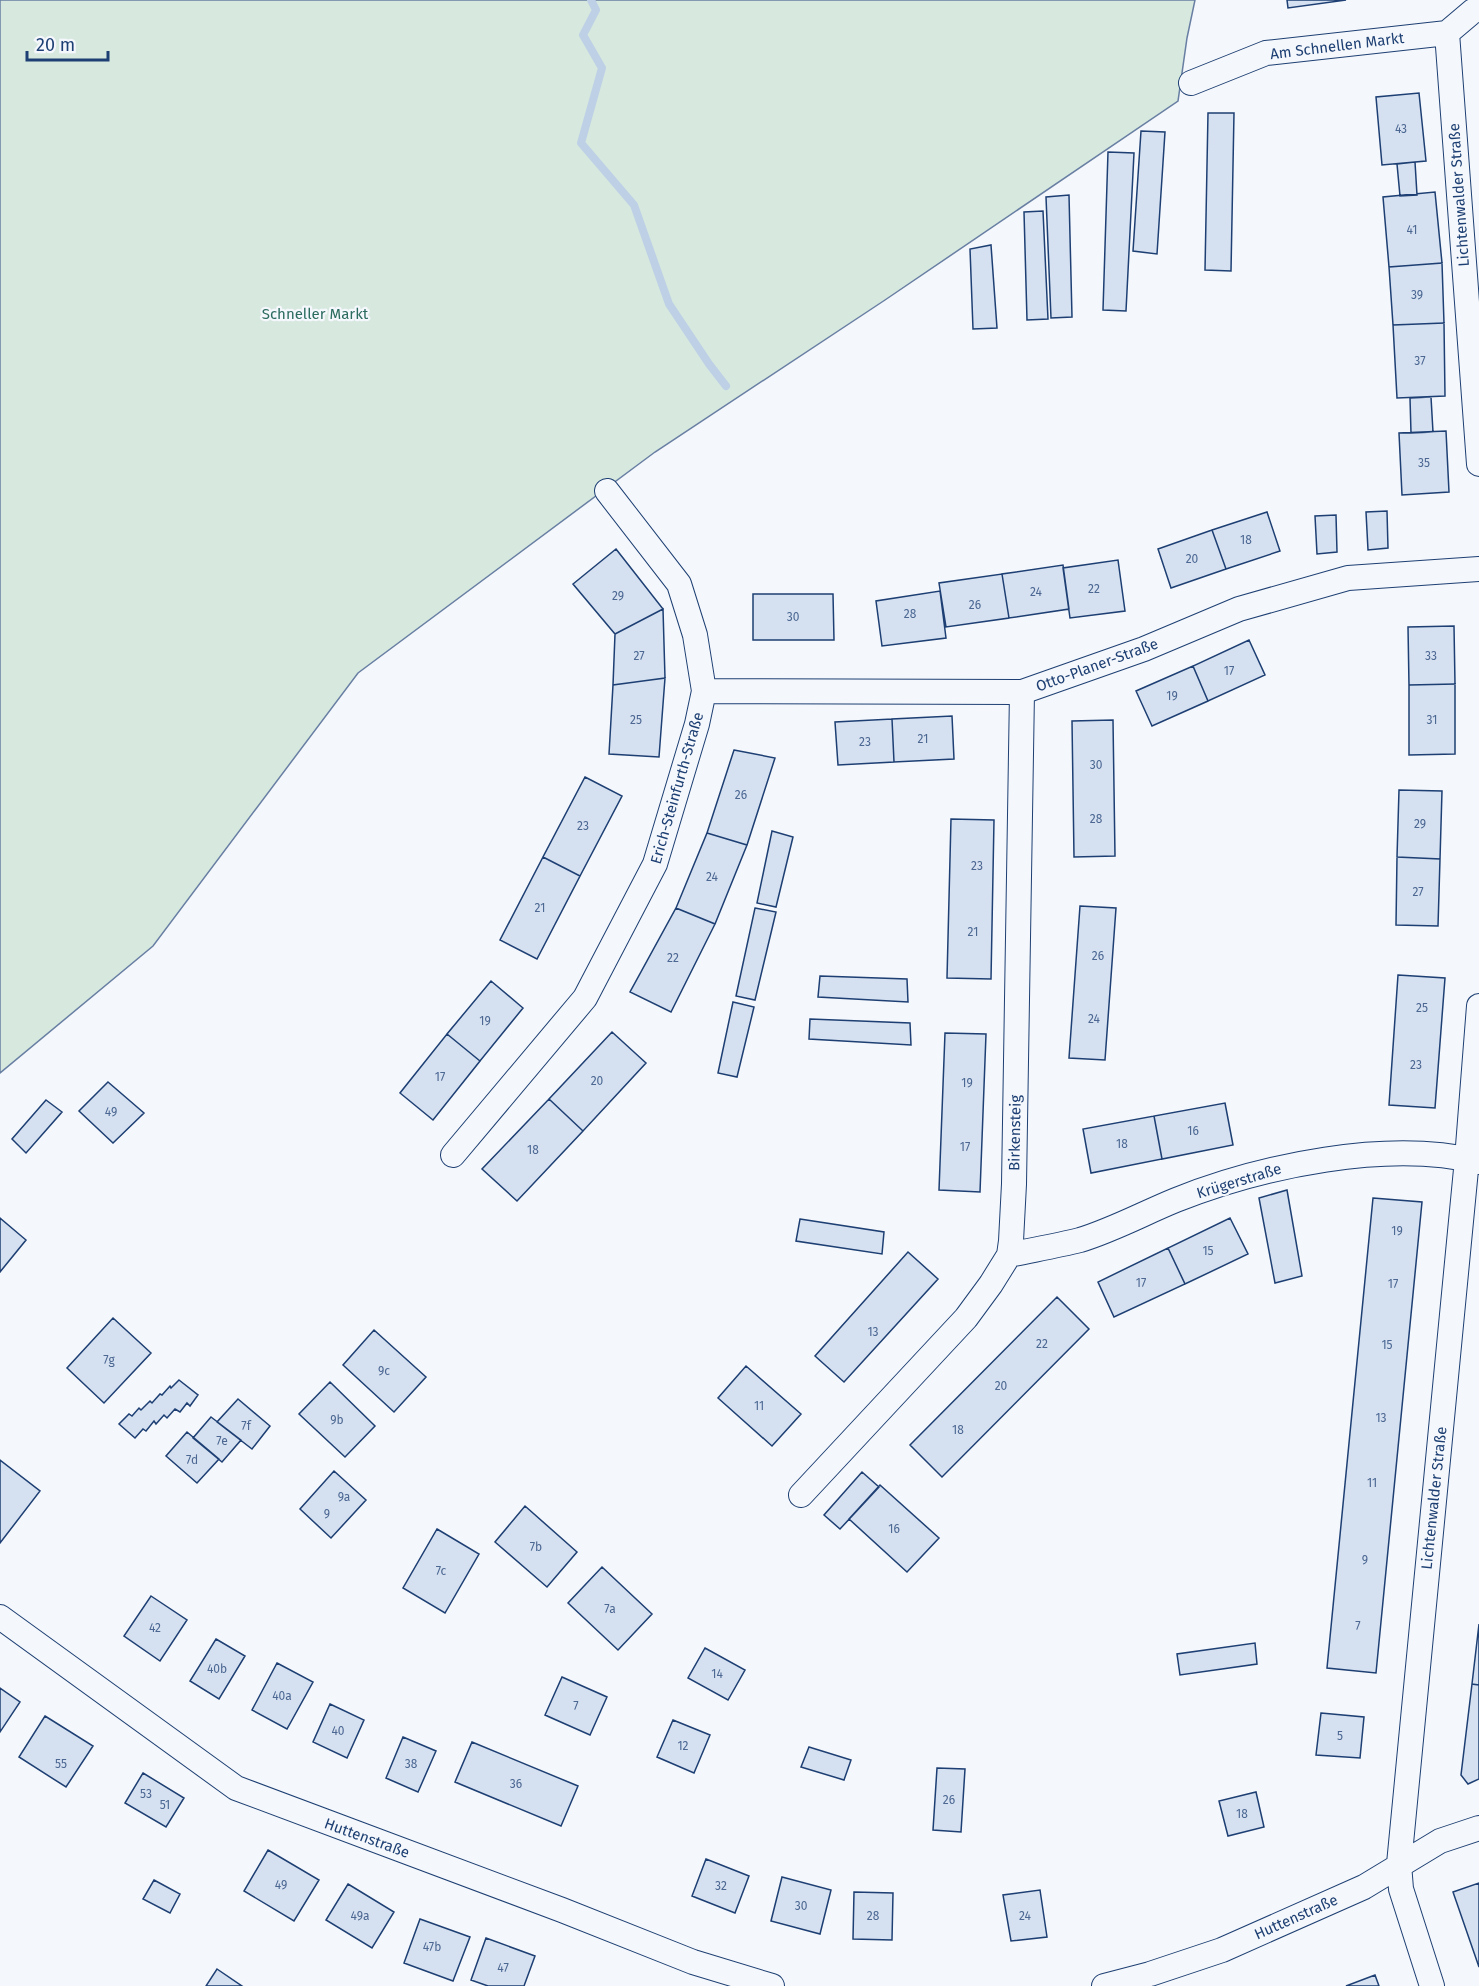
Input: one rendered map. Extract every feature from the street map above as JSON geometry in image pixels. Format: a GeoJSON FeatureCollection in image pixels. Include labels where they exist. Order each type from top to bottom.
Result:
{"type":"FeatureCollection","features":[{"type":"Feature","properties":{"kind":"street"},"geometry":{"type":"LineString","coordinates":[[1447,33],[1473,10],[1479,10]]}},
{"type":"Feature","properties":{"kind":"street","name":"Am Schnellen Markt"},"geometry":{"type":"LineString","coordinates":[[1191,83],[1266,53],[1447,33]]}},
{"type":"Feature","properties":{"kind":"street","name":"Lichtenwalder Straße"},"geometry":{"type":"LineString","coordinates":[[1447,33],[1479,464]]}},
{"type":"Feature","properties":{"kind":"street","name":"Erich-Steinfurth-Straße"},"geometry":{"type":"LineString","coordinates":[[453,1155],[585,998],[655,864],[697,724],[704,691],[695,635],[679,584],[607,491]]}},
{"type":"Feature","properties":{"kind":"street","name":"Otto-Planer-Straße"},"geometry":{"type":"LineString","coordinates":[[704,691],[1022,692],[1144,649],[1239,609],[1348,578],[1479,568]]}},
{"type":"Feature","properties":{"kind":"street","name":"Birkensteig"},"geometry":{"type":"LineString","coordinates":[[801,1495],[966,1317],[1009,1255],[1014,1184],[1022,692]]}},
{"type":"Feature","properties":{"kind":"street","name":"Lichtenwalder Straße"},"geometry":{"type":"LineString","coordinates":[[1432,1986],[1401,1889],[1399,1864],[1473,1161],[1479,1006]]}},
{"type":"Feature","properties":{"kind":"street","name":"Krügerstraße"},"geometry":{"type":"LineString","coordinates":[[1009,1255],[1081,1239],[1129,1222],[1177,1200],[1255,1174],[1292,1165],[1384,1154],[1435,1155],[1473,1161]]}},
{"type":"Feature","properties":{"kind":"street","name":"Huttenstraße"},"geometry":{"type":"LineString","coordinates":[[0,1617],[236,1788],[562,1910],[693,1962],[772,1986]]}},
{"type":"Feature","properties":{"kind":"street","name":"Huttenstraße"},"geometry":{"type":"LineString","coordinates":[[1104,1986],[1150,1974],[1222,1950],[1364,1887],[1440,1841],[1479,1828]]}},
{"type":"Feature","properties":{"kind":"green space","name":"Schneller Markt"},"geometry":{"type":"Polygon","coordinates":[[[0,0],[1195,0],[1178,101],[885,300],[655,452],[358,673],[153,946],[0,1073],[0,0]]]}},
{"type":"Feature","properties":{"kind":"building"},"geometry":{"type":"Polygon","coordinates":[[[1287,0],[1346,0],[1288,8],[1287,0]]]}},
{"type":"Feature","properties":{"kind":"building"},"geometry":{"type":"Polygon","coordinates":[[[1419,93],[1426,161],[1382,165],[1376,97],[1419,93]]]}},
{"type":"Feature","properties":{"kind":"building"},"geometry":{"type":"Polygon","coordinates":[[[1208,113],[1234,113],[1231,271],[1205,270],[1208,113]]]}},
{"type":"Feature","properties":{"kind":"building"},"geometry":{"type":"Polygon","coordinates":[[[1141,131],[1165,132],[1157,254],[1133,251],[1141,131]]]}},
{"type":"Feature","properties":{"kind":"building"},"geometry":{"type":"Polygon","coordinates":[[[1108,152],[1134,153],[1126,311],[1103,310],[1108,152]]]}},
{"type":"Feature","properties":{"kind":"building"},"geometry":{"type":"Polygon","coordinates":[[[1415,162],[1417,195],[1400,196],[1397,164],[1415,162]]]}},
{"type":"Feature","properties":{"kind":"building"},"geometry":{"type":"Polygon","coordinates":[[[1435,192],[1442,263],[1389,267],[1383,197],[1435,192]]]}},
{"type":"Feature","properties":{"kind":"building"},"geometry":{"type":"Polygon","coordinates":[[[1069,195],[1072,317],[1051,318],[1046,197],[1069,195]]]}},
{"type":"Feature","properties":{"kind":"building"},"geometry":{"type":"Polygon","coordinates":[[[1043,211],[1048,319],[1027,320],[1024,212],[1043,211]]]}},
{"type":"Feature","properties":{"kind":"building"},"geometry":{"type":"Polygon","coordinates":[[[991,245],[997,328],[973,329],[970,249],[991,245]]]}},
{"type":"Feature","properties":{"kind":"building"},"geometry":{"type":"Polygon","coordinates":[[[1442,263],[1444,323],[1393,325],[1389,267],[1442,263]]]}},
{"type":"Feature","properties":{"kind":"building"},"geometry":{"type":"Polygon","coordinates":[[[1444,323],[1445,396],[1397,398],[1393,325],[1444,323]]]}},
{"type":"Feature","properties":{"kind":"building"},"geometry":{"type":"Polygon","coordinates":[[[1431,397],[1433,432],[1411,433],[1410,398],[1431,397]]]}},
{"type":"Feature","properties":{"kind":"building"},"geometry":{"type":"Polygon","coordinates":[[[1446,431],[1449,492],[1402,495],[1399,433],[1446,431]]]}},
{"type":"Feature","properties":{"kind":"building"},"geometry":{"type":"Polygon","coordinates":[[[1387,511],[1388,548],[1368,550],[1366,512],[1387,511]]]}},
{"type":"Feature","properties":{"kind":"building"},"geometry":{"type":"Polygon","coordinates":[[[1267,512],[1280,551],[1226,569],[1212,530],[1267,512]]]}},
{"type":"Feature","properties":{"kind":"building"},"geometry":{"type":"Polygon","coordinates":[[[1336,515],[1337,552],[1317,554],[1315,516],[1336,515]]]}},
{"type":"Feature","properties":{"kind":"building"},"geometry":{"type":"Polygon","coordinates":[[[1212,530],[1226,569],[1171,588],[1158,549],[1212,530]]]}},
{"type":"Feature","properties":{"kind":"building"},"geometry":{"type":"Polygon","coordinates":[[[616,549],[663,609],[615,634],[573,584],[616,549]]]}},
{"type":"Feature","properties":{"kind":"building"},"geometry":{"type":"Polygon","coordinates":[[[1118,560],[1125,611],[1070,618],[1063,568],[1118,560]]]}},
{"type":"Feature","properties":{"kind":"building"},"geometry":{"type":"Polygon","coordinates":[[[1063,565],[1069,609],[1009,618],[1002,574],[1063,565]]]}},
{"type":"Feature","properties":{"kind":"building"},"geometry":{"type":"Polygon","coordinates":[[[1002,574],[1009,618],[946,627],[939,583],[1002,574]]]}},
{"type":"Feature","properties":{"kind":"building"},"geometry":{"type":"Polygon","coordinates":[[[940,591],[946,638],[882,646],[876,601],[940,591]]]}},
{"type":"Feature","properties":{"kind":"building"},"geometry":{"type":"Polygon","coordinates":[[[753,594],[833,594],[834,640],[753,640],[753,594]]]}},
{"type":"Feature","properties":{"kind":"building"},"geometry":{"type":"Polygon","coordinates":[[[663,609],[665,678],[613,685],[615,634],[663,609]]]}},
{"type":"Feature","properties":{"kind":"building"},"geometry":{"type":"Polygon","coordinates":[[[1454,626],[1455,684],[1409,685],[1408,627],[1454,626]]]}},
{"type":"Feature","properties":{"kind":"building"},"geometry":{"type":"Polygon","coordinates":[[[1249,640],[1265,675],[1208,701],[1193,666],[1249,640]]]}},
{"type":"Feature","properties":{"kind":"building"},"geometry":{"type":"Polygon","coordinates":[[[1193,666],[1208,701],[1152,726],[1136,691],[1193,666]]]}},
{"type":"Feature","properties":{"kind":"building"},"geometry":{"type":"Polygon","coordinates":[[[665,678],[659,757],[609,754],[613,685],[665,678]]]}},
{"type":"Feature","properties":{"kind":"building"},"geometry":{"type":"Polygon","coordinates":[[[1455,684],[1455,754],[1409,755],[1409,685],[1455,684]]]}},
{"type":"Feature","properties":{"kind":"building"},"geometry":{"type":"Polygon","coordinates":[[[952,716],[954,759],[894,762],[892,719],[952,716]]]}},
{"type":"Feature","properties":{"kind":"building"},"geometry":{"type":"Polygon","coordinates":[[[892,719],[894,762],[838,765],[835,722],[892,719]]]}},
{"type":"Feature","properties":{"kind":"building"},"geometry":{"type":"Polygon","coordinates":[[[1113,720],[1115,856],[1074,857],[1072,721],[1113,720]]]}},
{"type":"Feature","properties":{"kind":"building"},"geometry":{"type":"Polygon","coordinates":[[[734,750],[775,758],[747,845],[707,833],[734,750]]]}},
{"type":"Feature","properties":{"kind":"building"},"geometry":{"type":"Polygon","coordinates":[[[585,777],[622,796],[580,876],[543,857],[585,777]]]}},
{"type":"Feature","properties":{"kind":"building"},"geometry":{"type":"Polygon","coordinates":[[[1399,790],[1442,791],[1440,859],[1397,857],[1399,790]]]}},
{"type":"Feature","properties":{"kind":"building"},"geometry":{"type":"Polygon","coordinates":[[[951,819],[994,820],[991,979],[947,978],[951,819]]]}},
{"type":"Feature","properties":{"kind":"building"},"geometry":{"type":"Polygon","coordinates":[[[772,831],[793,837],[776,907],[757,903],[772,831]]]}},
{"type":"Feature","properties":{"kind":"building"},"geometry":{"type":"Polygon","coordinates":[[[707,833],[747,845],[715,924],[676,908],[707,833]]]}},
{"type":"Feature","properties":{"kind":"building"},"geometry":{"type":"Polygon","coordinates":[[[543,857],[580,876],[537,959],[500,940],[543,857]]]}},
{"type":"Feature","properties":{"kind":"building"},"geometry":{"type":"Polygon","coordinates":[[[1397,857],[1440,859],[1438,926],[1396,925],[1397,857]]]}},
{"type":"Feature","properties":{"kind":"building"},"geometry":{"type":"Polygon","coordinates":[[[1080,906],[1116,908],[1105,1060],[1069,1058],[1080,906]]]}},
{"type":"Feature","properties":{"kind":"building"},"geometry":{"type":"Polygon","coordinates":[[[676,908],[715,924],[671,1012],[630,992],[676,908]]]}},
{"type":"Feature","properties":{"kind":"building"},"geometry":{"type":"Polygon","coordinates":[[[755,908],[776,912],[755,1000],[736,996],[755,908]]]}},
{"type":"Feature","properties":{"kind":"building"},"geometry":{"type":"Polygon","coordinates":[[[1398,975],[1445,978],[1435,1108],[1389,1105],[1398,975]]]}},
{"type":"Feature","properties":{"kind":"building"},"geometry":{"type":"Polygon","coordinates":[[[820,976],[907,979],[908,1002],[818,997],[820,976]]]}},
{"type":"Feature","properties":{"kind":"building"},"geometry":{"type":"Polygon","coordinates":[[[491,981],[523,1008],[480,1061],[447,1034],[491,981]]]}},
{"type":"Feature","properties":{"kind":"building"},"geometry":{"type":"Polygon","coordinates":[[[733,1002],[754,1007],[737,1077],[718,1073],[733,1002]]]}},
{"type":"Feature","properties":{"kind":"building"},"geometry":{"type":"Polygon","coordinates":[[[810,1019],[910,1023],[911,1045],[809,1039],[810,1019]]]}},
{"type":"Feature","properties":{"kind":"building"},"geometry":{"type":"Polygon","coordinates":[[[612,1032],[646,1063],[583,1131],[549,1099],[612,1032]]]}},
{"type":"Feature","properties":{"kind":"building"},"geometry":{"type":"Polygon","coordinates":[[[945,1033],[986,1034],[980,1192],[939,1190],[945,1033]]]}},
{"type":"Feature","properties":{"kind":"building"},"geometry":{"type":"Polygon","coordinates":[[[447,1034],[480,1061],[433,1120],[400,1093],[447,1034]]]}},
{"type":"Feature","properties":{"kind":"building"},"geometry":{"type":"Polygon","coordinates":[[[108,1082],[144,1113],[113,1143],[79,1111],[108,1082]]]}},
{"type":"Feature","properties":{"kind":"building"},"geometry":{"type":"Polygon","coordinates":[[[549,1099],[583,1131],[517,1201],[482,1169],[549,1099]]]}},
{"type":"Feature","properties":{"kind":"building"},"geometry":{"type":"Polygon","coordinates":[[[46,1100],[62,1112],[26,1153],[12,1139],[46,1100]]]}},
{"type":"Feature","properties":{"kind":"building"},"geometry":{"type":"Polygon","coordinates":[[[1225,1103],[1233,1145],[1162,1159],[1154,1116],[1225,1103]]]}},
{"type":"Feature","properties":{"kind":"building"},"geometry":{"type":"Polygon","coordinates":[[[1154,1116],[1162,1159],[1091,1173],[1083,1129],[1154,1116]]]}},
{"type":"Feature","properties":{"kind":"building"},"geometry":{"type":"Polygon","coordinates":[[[1287,1190],[1302,1276],[1275,1283],[1259,1198],[1287,1190]]]}},
{"type":"Feature","properties":{"kind":"building"},"geometry":{"type":"Polygon","coordinates":[[[1373,1198],[1422,1202],[1376,1673],[1327,1668],[1373,1198]]]}},
{"type":"Feature","properties":{"kind":"building"},"geometry":{"type":"Polygon","coordinates":[[[0,1218],[26,1240],[0,1272],[0,1218]]]}},
{"type":"Feature","properties":{"kind":"building"},"geometry":{"type":"Polygon","coordinates":[[[1230,1218],[1248,1254],[1185,1284],[1168,1248],[1230,1218]]]}},
{"type":"Feature","properties":{"kind":"building"},"geometry":{"type":"Polygon","coordinates":[[[800,1219],[884,1232],[882,1254],[796,1241],[800,1219]]]}},
{"type":"Feature","properties":{"kind":"building"},"geometry":{"type":"Polygon","coordinates":[[[1168,1248],[1185,1284],[1114,1317],[1098,1282],[1168,1248]]]}},
{"type":"Feature","properties":{"kind":"building"},"geometry":{"type":"Polygon","coordinates":[[[908,1252],[938,1279],[844,1382],[815,1356],[908,1252]]]}},
{"type":"Feature","properties":{"kind":"building"},"geometry":{"type":"Polygon","coordinates":[[[1057,1297],[1089,1329],[942,1477],[910,1445],[1057,1297]]]}},
{"type":"Feature","properties":{"kind":"building"},"geometry":{"type":"Polygon","coordinates":[[[113,1318],[151,1353],[104,1403],[67,1368],[113,1318]]]}},
{"type":"Feature","properties":{"kind":"building"},"geometry":{"type":"Polygon","coordinates":[[[374,1330],[426,1377],[394,1412],[343,1365],[374,1330]]]}},
{"type":"Feature","properties":{"kind":"building"},"geometry":{"type":"Polygon","coordinates":[[[746,1366],[801,1414],[772,1446],[718,1398],[746,1366]]]}},
{"type":"Feature","properties":{"kind":"building"},"geometry":{"type":"Polygon","coordinates":[[[179,1380],[198,1395],[190,1406],[187,1403],[180,1412],[175,1409],[167,1418],[164,1415],[156,1424],[154,1421],[146,1431],[143,1429],[135,1438],[119,1424],[129,1414],[132,1416],[139,1408],[141,1410],[150,1401],[152,1403],[179,1380]]]}},
{"type":"Feature","properties":{"kind":"building"},"geometry":{"type":"Polygon","coordinates":[[[330,1382],[375,1426],[345,1457],[299,1414],[330,1382]]]}},
{"type":"Feature","properties":{"kind":"building"},"geometry":{"type":"Polygon","coordinates":[[[238,1399],[270,1426],[252,1449],[217,1422],[238,1399]]]}},
{"type":"Feature","properties":{"kind":"building"},"geometry":{"type":"Polygon","coordinates":[[[211,1417],[241,1440],[222,1462],[193,1438],[211,1417]]]}},
{"type":"Feature","properties":{"kind":"building"},"geometry":{"type":"Polygon","coordinates":[[[187,1432],[219,1459],[197,1483],[166,1456],[187,1432]]]}},
{"type":"Feature","properties":{"kind":"building"},"geometry":{"type":"Polygon","coordinates":[[[0,1460],[40,1491],[0,1543],[0,1460]]]}},
{"type":"Feature","properties":{"kind":"building"},"geometry":{"type":"Polygon","coordinates":[[[334,1471],[366,1500],[331,1538],[300,1509],[334,1471]]]}},
{"type":"Feature","properties":{"kind":"building"},"geometry":{"type":"Polygon","coordinates":[[[862,1472],[879,1487],[840,1529],[824,1515],[862,1472]]]}},
{"type":"Feature","properties":{"kind":"building"},"geometry":{"type":"Polygon","coordinates":[[[880,1485],[939,1538],[907,1572],[849,1519],[880,1485]]]}},
{"type":"Feature","properties":{"kind":"building"},"geometry":{"type":"Polygon","coordinates":[[[525,1506],[577,1552],[547,1587],[495,1542],[525,1506]]]}},
{"type":"Feature","properties":{"kind":"building"},"geometry":{"type":"Polygon","coordinates":[[[437,1529],[479,1554],[445,1613],[403,1588],[437,1529]]]}},
{"type":"Feature","properties":{"kind":"building"},"geometry":{"type":"Polygon","coordinates":[[[602,1567],[652,1614],[618,1650],[568,1603],[602,1567]]]}},
{"type":"Feature","properties":{"kind":"building"},"geometry":{"type":"Polygon","coordinates":[[[151,1596],[187,1620],[160,1661],[124,1636],[151,1596]]]}},
{"type":"Feature","properties":{"kind":"building"},"geometry":{"type":"Polygon","coordinates":[[[1479,1624],[1479,1685],[1472,1684],[1479,1624]]]}},
{"type":"Feature","properties":{"kind":"building"},"geometry":{"type":"Polygon","coordinates":[[[216,1639],[245,1656],[219,1699],[190,1681],[216,1639]]]}},
{"type":"Feature","properties":{"kind":"building"},"geometry":{"type":"Polygon","coordinates":[[[1255,1643],[1257,1664],[1180,1675],[1177,1654],[1255,1643]]]}},
{"type":"Feature","properties":{"kind":"building"},"geometry":{"type":"Polygon","coordinates":[[[705,1648],[745,1670],[728,1700],[688,1678],[705,1648]]]}},
{"type":"Feature","properties":{"kind":"building"},"geometry":{"type":"Polygon","coordinates":[[[277,1663],[313,1682],[287,1729],[252,1710],[277,1663]]]}},
{"type":"Feature","properties":{"kind":"building"},"geometry":{"type":"Polygon","coordinates":[[[562,1677],[607,1697],[590,1735],[545,1715],[562,1677]]]}},
{"type":"Feature","properties":{"kind":"building"},"geometry":{"type":"Polygon","coordinates":[[[1472,1684],[1479,1685],[1479,1779],[1468,1784],[1461,1775],[1472,1684]]]}},
{"type":"Feature","properties":{"kind":"building"},"geometry":{"type":"Polygon","coordinates":[[[0,1688],[20,1702],[0,1732],[0,1688]]]}},
{"type":"Feature","properties":{"kind":"building"},"geometry":{"type":"Polygon","coordinates":[[[330,1704],[364,1720],[347,1758],[313,1742],[330,1704]]]}},
{"type":"Feature","properties":{"kind":"building"},"geometry":{"type":"Polygon","coordinates":[[[1321,1713],[1364,1717],[1360,1758],[1316,1755],[1321,1713]]]}},
{"type":"Feature","properties":{"kind":"building"},"geometry":{"type":"Polygon","coordinates":[[[45,1716],[93,1746],[66,1787],[19,1757],[45,1716]]]}},
{"type":"Feature","properties":{"kind":"building"},"geometry":{"type":"Polygon","coordinates":[[[673,1720],[710,1735],[694,1773],[657,1757],[673,1720]]]}},
{"type":"Feature","properties":{"kind":"building"},"geometry":{"type":"Polygon","coordinates":[[[403,1737],[436,1751],[418,1792],[386,1778],[403,1737]]]}},
{"type":"Feature","properties":{"kind":"building"},"geometry":{"type":"Polygon","coordinates":[[[472,1742],[578,1786],[561,1826],[455,1782],[472,1742]]]}},
{"type":"Feature","properties":{"kind":"building"},"geometry":{"type":"Polygon","coordinates":[[[809,1747],[851,1760],[844,1780],[801,1767],[809,1747]]]}},
{"type":"Feature","properties":{"kind":"building"},"geometry":{"type":"Polygon","coordinates":[[[937,1768],[965,1769],[961,1832],[933,1830],[937,1768]]]}},
{"type":"Feature","properties":{"kind":"building"},"geometry":{"type":"Polygon","coordinates":[[[143,1773],[184,1798],[166,1827],[125,1803],[143,1773]]]}},
{"type":"Feature","properties":{"kind":"building"},"geometry":{"type":"Polygon","coordinates":[[[1256,1792],[1264,1827],[1228,1836],[1219,1801],[1256,1792]]]}},
{"type":"Feature","properties":{"kind":"building"},"geometry":{"type":"Polygon","coordinates":[[[268,1850],[319,1880],[294,1921],[244,1891],[268,1850]]]}},
{"type":"Feature","properties":{"kind":"building"},"geometry":{"type":"Polygon","coordinates":[[[706,1859],[749,1876],[735,1913],[692,1896],[706,1859]]]}},
{"type":"Feature","properties":{"kind":"building"},"geometry":{"type":"Polygon","coordinates":[[[782,1877],[831,1890],[820,1934],[771,1921],[782,1877]]]}},
{"type":"Feature","properties":{"kind":"building"},"geometry":{"type":"Polygon","coordinates":[[[154,1880],[180,1894],[170,1913],[143,1899],[154,1880]]]}},
{"type":"Feature","properties":{"kind":"building"},"geometry":{"type":"Polygon","coordinates":[[[1479,1883],[1479,1967],[1453,1892],[1479,1883]]]}},
{"type":"Feature","properties":{"kind":"building"},"geometry":{"type":"Polygon","coordinates":[[[348,1884],[394,1912],[372,1948],[326,1920],[348,1884]]]}},
{"type":"Feature","properties":{"kind":"building"},"geometry":{"type":"Polygon","coordinates":[[[1040,1890],[1047,1937],[1011,1941],[1003,1895],[1040,1890]]]}},
{"type":"Feature","properties":{"kind":"building"},"geometry":{"type":"Polygon","coordinates":[[[854,1892],[893,1893],[892,1940],[853,1939],[854,1892]]]}},
{"type":"Feature","properties":{"kind":"building"},"geometry":{"type":"Polygon","coordinates":[[[420,1919],[470,1937],[453,1981],[404,1963],[420,1919]]]}},
{"type":"Feature","properties":{"kind":"building"},"geometry":{"type":"Polygon","coordinates":[[[486,1938],[535,1956],[524,1986],[488,1986],[471,1980],[486,1938]]]}},
{"type":"Feature","properties":{"kind":"building"},"geometry":{"type":"Polygon","coordinates":[[[217,1969],[242,1986],[206,1986],[217,1969]]]}},
{"type":"Feature","properties":{"kind":"building"},"geometry":{"type":"Polygon","coordinates":[[[1375,1975],[1379,1986],[1346,1986],[1375,1975]]]}},
{"type":"Feature","properties":{"kind":"waterway"},"geometry":{"type":"LineString","coordinates":[[591,0],[596,10],[583,35],[602,68],[581,143],[634,205],[669,304],[726,386]]}}]}
